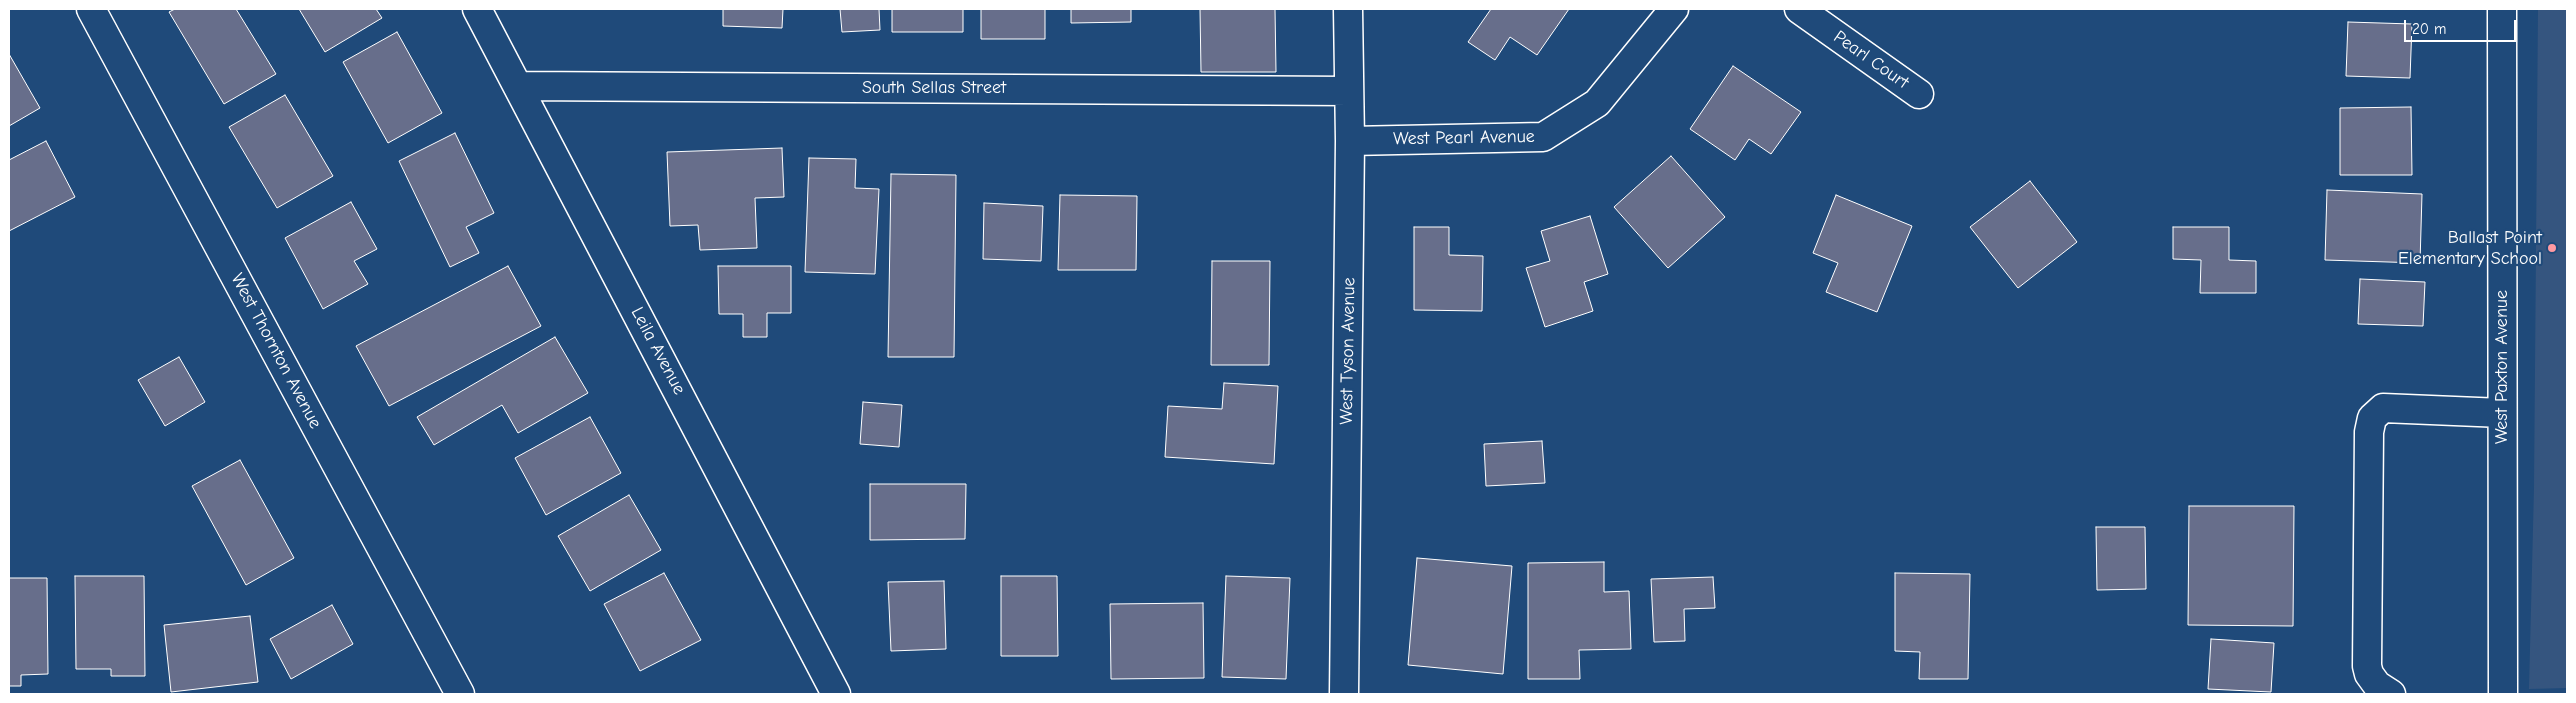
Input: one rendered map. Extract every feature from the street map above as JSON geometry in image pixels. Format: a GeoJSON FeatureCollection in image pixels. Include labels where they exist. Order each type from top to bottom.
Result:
{"type":"FeatureCollection","features":[{"type":"Feature","properties":{"kind":"street","name":"West Thornton Avenue"},"geometry":{"type":"LineString","coordinates":[[91,9],[460,694]]}},
{"type":"Feature","properties":{"kind":"street","name":"Leila Avenue"},"geometry":{"type":"LineString","coordinates":[[478,9],[520,86],[836,694]]}},
{"type":"Feature","properties":{"kind":"street","name":"West Tyson Avenue"},"geometry":{"type":"LineString","coordinates":[[1344,694],[1350,141],[1348,9]]}},
{"type":"Feature","properties":{"kind":"street","name":"West Pearl Avenue"},"geometry":{"type":"LineString","coordinates":[[1350,141],[1543,136],[1597,103],[1674,9]]}},
{"type":"Feature","properties":{"kind":"street","name":"Pearl Court"},"geometry":{"type":"LineString","coordinates":[[1799,9],[1919,94]]}},
{"type":"Feature","properties":{"kind":"street","name":"West Paxton Avenue"},"geometry":{"type":"LineString","coordinates":[[2502,9],[2503,694]]}},
{"type":"Feature","properties":{"kind":"street","name":"South Sellas Street"},"geometry":{"type":"LineString","coordinates":[[520,86],[1349,90]]}},
{"type":"Feature","properties":{"kind":"street"},"geometry":{"type":"LineString","coordinates":[[2391,694],[2377,685],[2369,674],[2367,666],[2369,432],[2372,418],[2383,408],[2502,413]]}},
{"type":"Feature","properties":{"kind":"shaded area","name":"Ballast Point Elementary School"},"geometry":{"type":"Polygon","coordinates":[[[2538,9],[2567,9],[2567,688],[2529,689],[2534,488],[2538,9]]]}},
{"type":"Feature","properties":{"kind":"building"},"geometry":{"type":"Polygon","coordinates":[[[175,9],[236,9],[276,74],[224,104],[169,12],[175,9]]]}},
{"type":"Feature","properties":{"kind":"building"},"geometry":{"type":"Polygon","coordinates":[[[299,9],[376,9],[382,18],[325,52],[299,9]]]}},
{"type":"Feature","properties":{"kind":"building"},"geometry":{"type":"Polygon","coordinates":[[[723,9],[783,9],[782,28],[723,26],[723,9]]]}},
{"type":"Feature","properties":{"kind":"building"},"geometry":{"type":"Polygon","coordinates":[[[840,9],[879,9],[880,30],[842,32],[840,9]]]}},
{"type":"Feature","properties":{"kind":"building"},"geometry":{"type":"Polygon","coordinates":[[[892,9],[963,9],[963,32],[892,32],[892,9]]]}},
{"type":"Feature","properties":{"kind":"building"},"geometry":{"type":"Polygon","coordinates":[[[981,9],[1045,9],[1045,39],[981,39],[981,9]]]}},
{"type":"Feature","properties":{"kind":"building"},"geometry":{"type":"Polygon","coordinates":[[[1071,9],[1131,9],[1131,22],[1071,23],[1071,9]]]}},
{"type":"Feature","properties":{"kind":"building"},"geometry":{"type":"Polygon","coordinates":[[[1200,9],[1275,9],[1276,72],[1201,72],[1200,9]]]}},
{"type":"Feature","properties":{"kind":"building"},"geometry":{"type":"Polygon","coordinates":[[[1491,9],[1569,9],[1537,55],[1510,37],[1495,60],[1468,42],[1491,9]]]}},
{"type":"Feature","properties":{"kind":"building"},"geometry":{"type":"Polygon","coordinates":[[[2348,22],[2412,24],[2410,78],[2346,76],[2348,22]]]}},
{"type":"Feature","properties":{"kind":"building"},"geometry":{"type":"Polygon","coordinates":[[[397,32],[442,113],[388,143],[343,62],[397,32]]]}},
{"type":"Feature","properties":{"kind":"building"},"geometry":{"type":"Polygon","coordinates":[[[9,54],[40,108],[9,126],[9,54]]]}},
{"type":"Feature","properties":{"kind":"building"},"geometry":{"type":"Polygon","coordinates":[[[1733,66],[1801,112],[1771,154],[1749,139],[1735,160],[1690,129],[1733,66]]]}},
{"type":"Feature","properties":{"kind":"building"},"geometry":{"type":"Polygon","coordinates":[[[285,95],[333,176],[277,208],[229,127],[285,95]]]}},
{"type":"Feature","properties":{"kind":"building"},"geometry":{"type":"Polygon","coordinates":[[[2411,107],[2412,175],[2340,175],[2340,108],[2411,107]]]}},
{"type":"Feature","properties":{"kind":"building"},"geometry":{"type":"Polygon","coordinates":[[[455,133],[494,213],[466,227],[479,253],[450,267],[399,161],[455,133]]]}},
{"type":"Feature","properties":{"kind":"building"},"geometry":{"type":"Polygon","coordinates":[[[46,141],[75,197],[9,231],[9,160],[46,141]]]}},
{"type":"Feature","properties":{"kind":"building"},"geometry":{"type":"Polygon","coordinates":[[[782,148],[784,197],[755,198],[757,248],[700,250],[698,225],[670,226],[667,152],[782,148]]]}},
{"type":"Feature","properties":{"kind":"building"},"geometry":{"type":"Polygon","coordinates":[[[1671,156],[1725,217],[1668,268],[1614,207],[1671,156]]]}},
{"type":"Feature","properties":{"kind":"building"},"geometry":{"type":"Polygon","coordinates":[[[809,158],[856,159],[855,188],[879,189],[875,274],[805,272],[809,158]]]}},
{"type":"Feature","properties":{"kind":"building"},"geometry":{"type":"Polygon","coordinates":[[[891,174],[956,175],[954,357],[888,357],[891,174]]]}},
{"type":"Feature","properties":{"kind":"building"},"geometry":{"type":"Polygon","coordinates":[[[2030,181],[2077,242],[2018,288],[1970,227],[2030,181]]]}},
{"type":"Feature","properties":{"kind":"building"},"geometry":{"type":"Polygon","coordinates":[[[2327,190],[2422,194],[2420,263],[2325,260],[2327,190]]]}},
{"type":"Feature","properties":{"kind":"building"},"geometry":{"type":"Polygon","coordinates":[[[1060,195],[1137,196],[1136,270],[1058,270],[1060,195]]]}},
{"type":"Feature","properties":{"kind":"building"},"geometry":{"type":"Polygon","coordinates":[[[1836,195],[1912,226],[1877,312],[1826,292],[1838,263],[1813,253],[1836,195]]]}},
{"type":"Feature","properties":{"kind":"building"},"geometry":{"type":"Polygon","coordinates":[[[351,202],[377,249],[354,261],[368,284],[323,309],[285,238],[351,202]]]}},
{"type":"Feature","properties":{"kind":"building"},"geometry":{"type":"Polygon","coordinates":[[[984,203],[1043,206],[1041,261],[983,259],[984,203]]]}},
{"type":"Feature","properties":{"kind":"building"},"geometry":{"type":"Polygon","coordinates":[[[1590,216],[1608,274],[1584,282],[1593,311],[1545,327],[1526,268],[1550,261],[1541,231],[1590,216]]]}},
{"type":"Feature","properties":{"kind":"building"},"geometry":{"type":"Polygon","coordinates":[[[1414,227],[1449,227],[1449,255],[1483,256],[1482,311],[1414,310],[1414,227]]]}},
{"type":"Feature","properties":{"kind":"building"},"geometry":{"type":"Polygon","coordinates":[[[2173,227],[2229,227],[2229,260],[2256,261],[2256,293],[2200,293],[2201,260],[2173,259],[2173,227]]]}},
{"type":"Feature","properties":{"kind":"building"},"geometry":{"type":"Polygon","coordinates":[[[1212,261],[1270,261],[1269,365],[1211,365],[1212,261]]]}},
{"type":"Feature","properties":{"kind":"building"},"geometry":{"type":"Polygon","coordinates":[[[508,266],[541,326],[389,406],[356,346],[508,266]]]}},
{"type":"Feature","properties":{"kind":"building"},"geometry":{"type":"Polygon","coordinates":[[[718,266],[791,266],[791,313],[767,313],[767,337],[743,337],[743,314],[719,314],[718,266]]]}},
{"type":"Feature","properties":{"kind":"building"},"geometry":{"type":"Polygon","coordinates":[[[2360,279],[2425,282],[2423,326],[2358,324],[2360,279]]]}},
{"type":"Feature","properties":{"kind":"building"},"geometry":{"type":"Polygon","coordinates":[[[555,337],[588,393],[518,433],[502,405],[434,445],[417,417],[555,337]]]}},
{"type":"Feature","properties":{"kind":"building"},"geometry":{"type":"Polygon","coordinates":[[[179,357],[205,402],[165,426],[138,380],[179,357]]]}},
{"type":"Feature","properties":{"kind":"building"},"geometry":{"type":"Polygon","coordinates":[[[1224,383],[1278,386],[1274,464],[1165,457],[1168,406],[1222,409],[1224,383]]]}},
{"type":"Feature","properties":{"kind":"building"},"geometry":{"type":"Polygon","coordinates":[[[863,402],[902,405],[899,447],[860,444],[863,402]]]}},
{"type":"Feature","properties":{"kind":"building"},"geometry":{"type":"Polygon","coordinates":[[[590,417],[621,473],[546,515],[515,458],[590,417]]]}},
{"type":"Feature","properties":{"kind":"building"},"geometry":{"type":"Polygon","coordinates":[[[1542,441],[1545,483],[1486,486],[1484,444],[1542,441]]]}},
{"type":"Feature","properties":{"kind":"building"},"geometry":{"type":"Polygon","coordinates":[[[240,460],[294,558],[246,585],[192,486],[240,460]]]}},
{"type":"Feature","properties":{"kind":"building"},"geometry":{"type":"Polygon","coordinates":[[[870,484],[966,484],[965,539],[870,540],[870,484]]]}},
{"type":"Feature","properties":{"kind":"building"},"geometry":{"type":"Polygon","coordinates":[[[629,495],[661,550],[590,591],[558,536],[629,495]]]}},
{"type":"Feature","properties":{"kind":"building"},"geometry":{"type":"Polygon","coordinates":[[[2189,506],[2294,506],[2293,626],[2188,625],[2189,506]]]}},
{"type":"Feature","properties":{"kind":"building"},"geometry":{"type":"Polygon","coordinates":[[[2096,527],[2145,527],[2146,589],[2097,590],[2096,527]]]}},
{"type":"Feature","properties":{"kind":"building"},"geometry":{"type":"Polygon","coordinates":[[[1417,558],[1512,566],[1503,674],[1408,665],[1417,558]]]}},
{"type":"Feature","properties":{"kind":"building"},"geometry":{"type":"Polygon","coordinates":[[[1604,562],[1604,592],[1629,591],[1631,649],[1579,650],[1580,679],[1528,679],[1528,563],[1604,562]]]}},
{"type":"Feature","properties":{"kind":"building"},"geometry":{"type":"Polygon","coordinates":[[[664,573],[701,640],[640,671],[604,604],[664,573]]]}},
{"type":"Feature","properties":{"kind":"building"},"geometry":{"type":"Polygon","coordinates":[[[1895,573],[1970,574],[1968,679],[1919,679],[1920,652],[1895,651],[1895,573]]]}},
{"type":"Feature","properties":{"kind":"building"},"geometry":{"type":"Polygon","coordinates":[[[75,576],[144,576],[145,676],[111,676],[111,669],[76,669],[75,576]]]}},
{"type":"Feature","properties":{"kind":"building"},"geometry":{"type":"Polygon","coordinates":[[[1001,576],[1057,576],[1058,656],[1001,656],[1001,576]]]}},
{"type":"Feature","properties":{"kind":"building"},"geometry":{"type":"Polygon","coordinates":[[[1226,576],[1290,578],[1286,679],[1222,677],[1226,576]]]}},
{"type":"Feature","properties":{"kind":"building"},"geometry":{"type":"Polygon","coordinates":[[[1713,577],[1715,608],[1684,609],[1685,641],[1654,642],[1651,579],[1713,577]]]}},
{"type":"Feature","properties":{"kind":"building"},"geometry":{"type":"Polygon","coordinates":[[[9,578],[47,578],[48,674],[21,675],[21,686],[9,686],[9,578]]]}},
{"type":"Feature","properties":{"kind":"building"},"geometry":{"type":"Polygon","coordinates":[[[944,581],[946,649],[891,651],[888,582],[944,581]]]}},
{"type":"Feature","properties":{"kind":"building"},"geometry":{"type":"Polygon","coordinates":[[[1203,603],[1204,678],[1111,679],[1110,604],[1203,603]]]}},
{"type":"Feature","properties":{"kind":"building"},"geometry":{"type":"Polygon","coordinates":[[[332,605],[353,644],[291,679],[270,639],[332,605]]]}},
{"type":"Feature","properties":{"kind":"building"},"geometry":{"type":"Polygon","coordinates":[[[250,616],[258,682],[171,692],[164,625],[250,616]]]}},
{"type":"Feature","properties":{"kind":"building"},"geometry":{"type":"Polygon","coordinates":[[[2211,639],[2274,643],[2271,692],[2208,689],[2211,639]]]}},
{"type":"Feature","properties":{"kind":"place","name":"Ballast Point Elementary School"},"geometry":{"type":"Point","coordinates":[2552,248]}}]}
